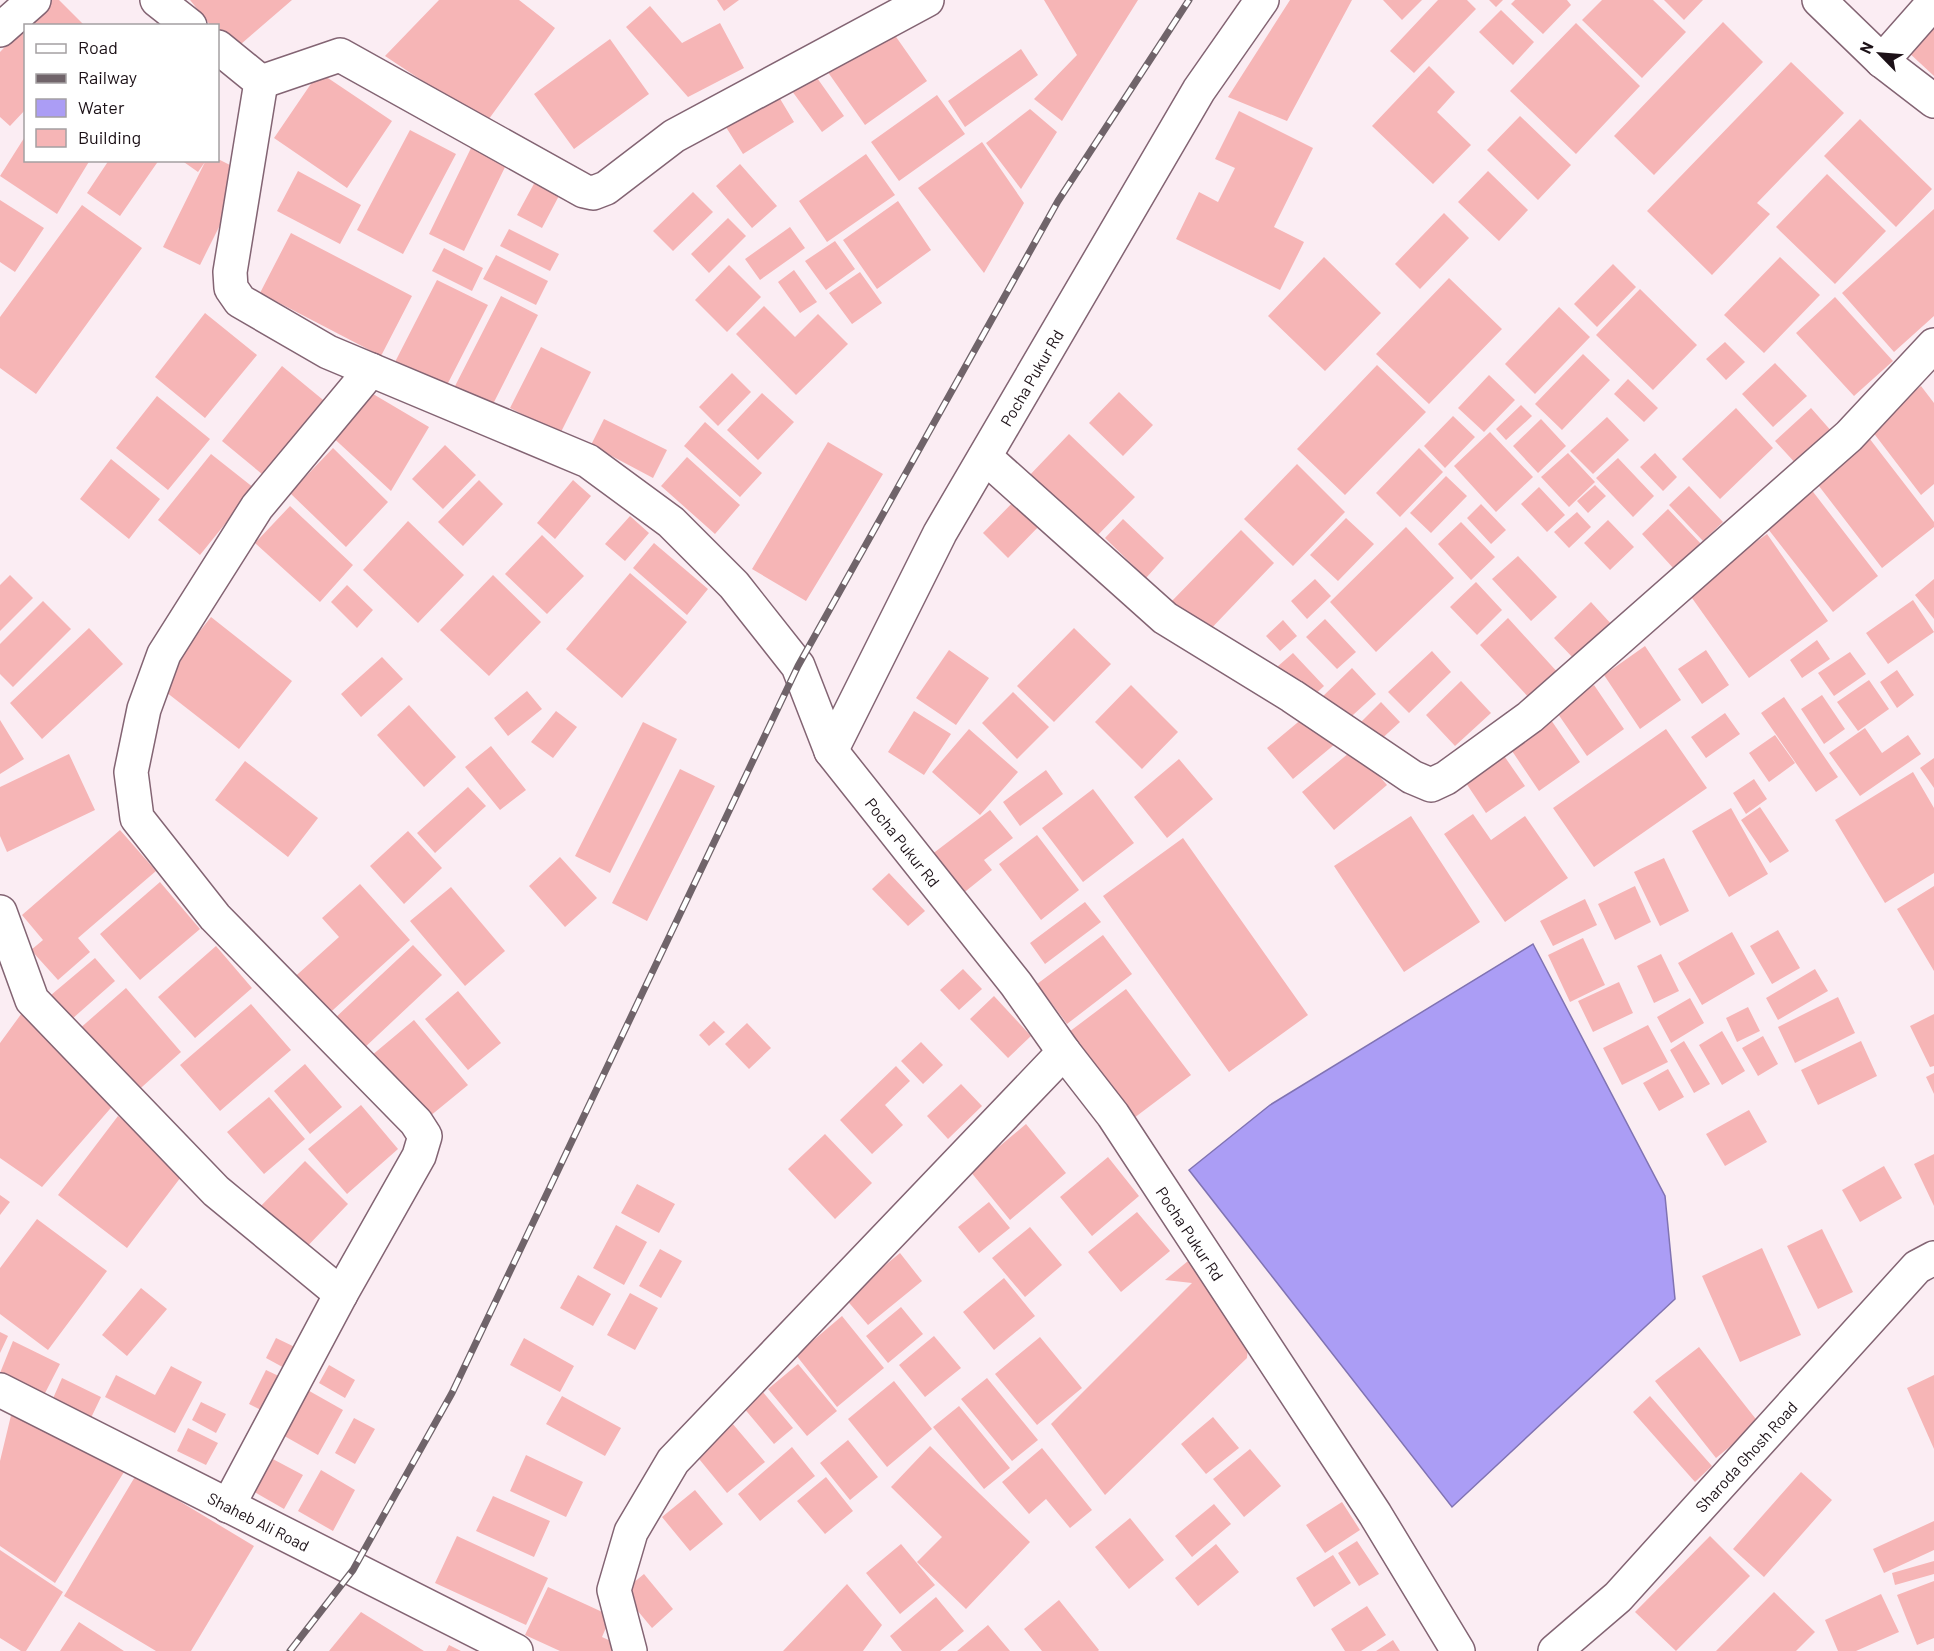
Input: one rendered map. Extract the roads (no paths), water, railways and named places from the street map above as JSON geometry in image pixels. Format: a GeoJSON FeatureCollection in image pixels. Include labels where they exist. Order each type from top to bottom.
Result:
{"type":"FeatureCollection","features":[{"type":"Feature","properties":{"kind":"street"},"geometry":{"type":"LineString","coordinates":[[0,30],[34,0]]}},
{"type":"Feature","properties":{"kind":"street"},"geometry":{"type":"LineString","coordinates":[[157,0],[187,24]]}},
{"type":"Feature","properties":{"kind":"street"},"geometry":{"type":"LineString","coordinates":[[261,82],[340,55],[584,191],[593,193],[606,188],[674,136],[927,0]]}},
{"type":"Feature","properties":{"kind":"street","name":"Pocha Pukur Rd"},"geometry":{"type":"LineString","coordinates":[[1262,0],[1199,90],[940,533],[831,751],[1016,984],[1064,1052],[1113,1115],[1375,1514],[1458,1651]]}},
{"type":"Feature","properties":{"kind":"street"},"geometry":{"type":"LineString","coordinates":[[1819,0],[1882,61],[1934,100]]}},
{"type":"Feature","properties":{"kind":"street"},"geometry":{"type":"LineString","coordinates":[[1882,61],[1934,2]]}},
{"type":"Feature","properties":{"kind":"street"},"geometry":{"type":"LineString","coordinates":[[219,48],[261,82]]}},
{"type":"Feature","properties":{"kind":"street"},"geometry":{"type":"LineString","coordinates":[[261,82],[230,272],[231,288],[240,301],[328,352],[588,461],[671,522],[734,585],[798,666],[831,751]]}},
{"type":"Feature","properties":{"kind":"street"},"geometry":{"type":"LineString","coordinates":[[985,457],[1165,618],[1292,696],[1412,777],[1431,785],[1446,778],[1548,701],[1849,436],[1934,345]]}},
{"type":"Feature","properties":{"kind":"street"},"geometry":{"type":"LineString","coordinates":[[228,1506],[341,1294],[419,1156],[425,1136],[416,1122],[314,1015],[215,917],[137,818],[131,772],[144,708],[164,654],[257,507],[371,370]]}},
{"type":"Feature","properties":{"kind":"street"},"geometry":{"type":"LineString","coordinates":[[0,912],[32,1000],[216,1191],[341,1294]]}},
{"type":"Feature","properties":{"kind":"street"},"geometry":{"type":"LineString","coordinates":[[630,1651],[614,1590],[632,1532],[673,1461],[1064,1052]]}},
{"type":"Feature","properties":{"kind":"street","name":"Sharoda Ghosh Road"},"geometry":{"type":"LineString","coordinates":[[1566,1647],[1618,1597],[1917,1267],[1934,1258]]}},
{"type":"Feature","properties":{"kind":"street","name":"Shaheb Ali Road"},"geometry":{"type":"LineString","coordinates":[[0,1390],[516,1651]]}},
{"type":"Feature","properties":{"kind":"water"},"geometry":{"type":"Polygon","coordinates":[[[1533,944],[1665,1196],[1675,1299],[1452,1507],[1189,1170],[1270,1105],[1533,944]]]}},
{"type":"Feature","properties":{"kind":"railway"},"geometry":{"type":"LineString","coordinates":[[290,1651],[353,1570],[452,1393],[798,666],[1058,201],[1189,0]]}}]}
